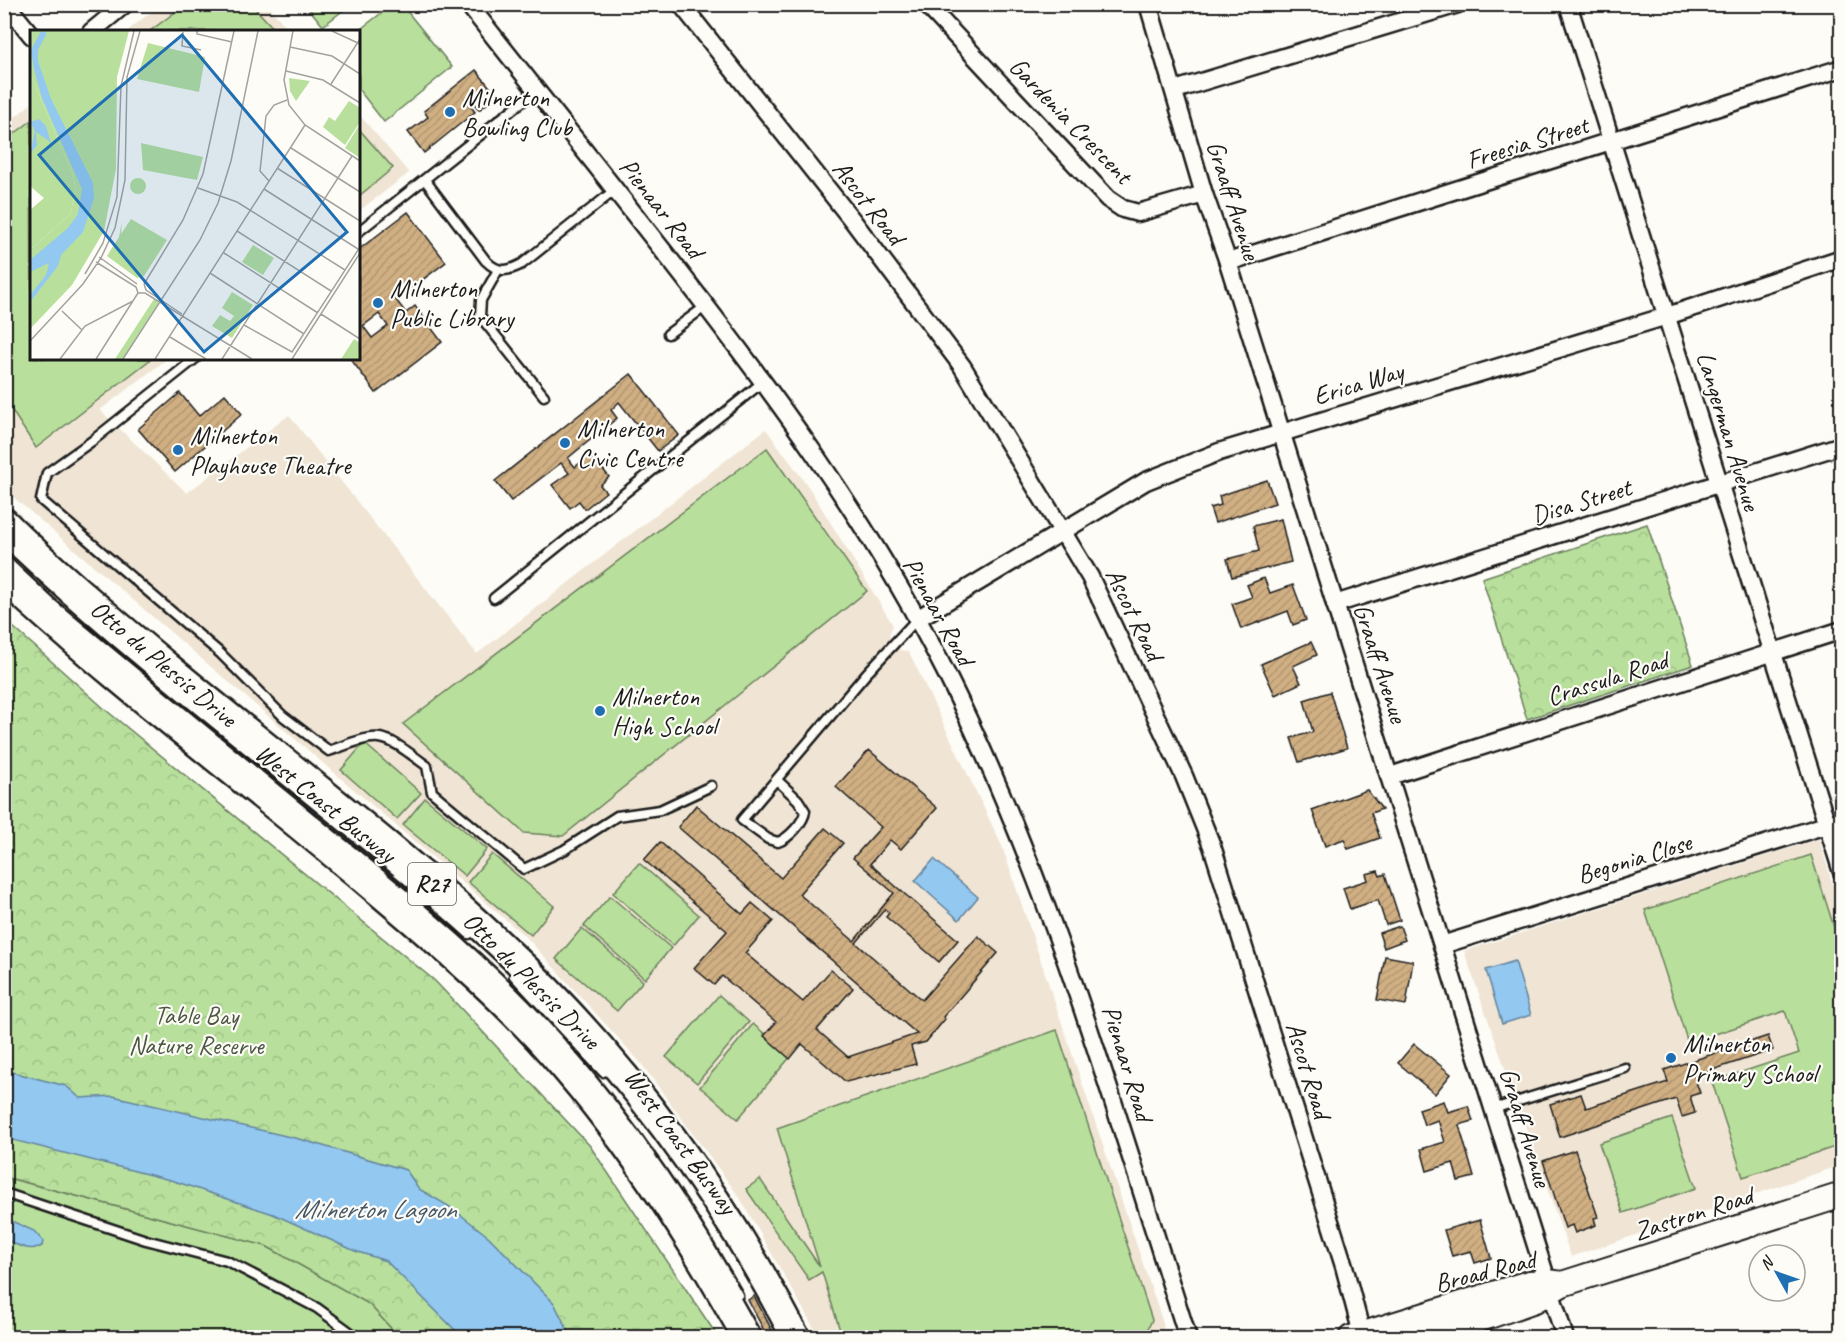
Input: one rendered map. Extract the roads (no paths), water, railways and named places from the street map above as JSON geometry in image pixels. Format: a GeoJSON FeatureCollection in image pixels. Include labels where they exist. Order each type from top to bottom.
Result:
{"type":"FeatureCollection","features":[{"type":"Feature","properties":{"kind":"main road","name":"Otto du Plessis Drive"},"geometry":{"type":"LineString","coordinates":[[4,522],[82,596],[442,892],[535,978],[621,1072],[680,1147],[755,1262],[796,1338]]}},
{"type":"Feature","properties":{"kind":"main road","name":"Otto du Plessis Drive"},"geometry":{"type":"LineString","coordinates":[[4,578],[80,645],[423,928],[487,985],[537,1036],[594,1102],[645,1170],[707,1266],[747,1338]]}},
{"type":"Feature","properties":{"kind":"street"},"geometry":{"type":"LineString","coordinates":[[6,4],[30,34]]}},
{"type":"Feature","properties":{"kind":"street"},"geometry":{"type":"LineString","coordinates":[[93,30],[125,4]]}},
{"type":"Feature","properties":{"kind":"street","name":"Pienaar Road"},"geometry":{"type":"LineString","coordinates":[[468,4],[765,381],[861,523],[916,619],[969,720],[1026,849],[1080,995],[1188,1338]]}},
{"type":"Feature","properties":{"kind":"street","name":"Ascot Road"},"geometry":{"type":"LineString","coordinates":[[681,4],[920,308],[962,366],[1090,577],[1184,776],[1212,846],[1337,1245],[1359,1336]]}},
{"type":"Feature","properties":{"kind":"street","name":"Gardenia Crescent"},"geometry":{"type":"LineString","coordinates":[[926,4],[1108,199],[1123,209],[1138,213],[1204,194]]}},
{"type":"Feature","properties":{"kind":"street","name":"Graaff Avenue"},"geometry":{"type":"LineString","coordinates":[[1148,4],[1204,194],[1228,262],[1493,1109],[1554,1286],[1565,1338]]}},
{"type":"Feature","properties":{"kind":"street"},"geometry":{"type":"LineString","coordinates":[[1175,90],[1458,4]]}},
{"type":"Feature","properties":{"kind":"street","name":"Langerman Avenue"},"geometry":{"type":"LineString","coordinates":[[1568,4],[1771,651],[1834,822],[1842,872]]}},
{"type":"Feature","properties":{"kind":"street","name":"Freesia Street"},"geometry":{"type":"LineString","coordinates":[[1228,262],[1842,69]]}},
{"type":"Feature","properties":{"kind":"street","name":"Erica Way"},"geometry":{"type":"LineString","coordinates":[[916,619],[1172,469],[1667,316],[1842,258]]}},
{"type":"Feature","properties":{"kind":"street","name":"Disa Street"},"geometry":{"type":"LineString","coordinates":[[1335,604],[1842,445]]}},
{"type":"Feature","properties":{"kind":"street","name":"Crassula Road"},"geometry":{"type":"LineString","coordinates":[[1390,776],[1771,651],[1842,630]]}},
{"type":"Feature","properties":{"kind":"street","name":"Begonia Close"},"geometry":{"type":"LineString","coordinates":[[1442,945],[1834,822]]}},
{"type":"Feature","properties":{"kind":"street","name":"Zastron Road"},"geometry":{"type":"LineString","coordinates":[[1554,1286],[1842,1196]]}},
{"type":"Feature","properties":{"kind":"street","name":"Broad Road"},"geometry":{"type":"LineString","coordinates":[[1359,1336],[1529,1283],[1554,1286]]}},
{"type":"Feature","properties":{"kind":"street","name":"Broad Road"},"geometry":{"type":"LineString","coordinates":[[1426,1338],[1485,1319],[1554,1286]]}},
{"type":"Feature","properties":{"kind":"lane"},"geometry":{"type":"LineString","coordinates":[[360,230],[537,90]]}},
{"type":"Feature","properties":{"kind":"lane"},"geometry":{"type":"LineString","coordinates":[[425,180],[486,261],[498,270],[512,269],[522,264],[615,190]]}},
{"type":"Feature","properties":{"kind":"lane"},"geometry":{"type":"LineString","coordinates":[[498,270],[481,300],[480,316],[544,396]]}},
{"type":"Feature","properties":{"kind":"lane"},"geometry":{"type":"LineString","coordinates":[[668,334],[706,306]]}},
{"type":"Feature","properties":{"kind":"lane"},"geometry":{"type":"LineString","coordinates":[[194,360],[93,441],[47,472],[41,500],[220,653],[283,716],[329,751],[368,736],[391,740],[427,766],[432,792],[524,869],[564,850],[617,816],[660,810],[711,786]]}},
{"type":"Feature","properties":{"kind":"lane"},"geometry":{"type":"LineString","coordinates":[[494,598],[765,381]]}},
{"type":"Feature","properties":{"kind":"lane","name":"West Coast Busway"},"geometry":{"type":"LineString","coordinates":[[4,542],[52,588],[119,645],[475,939]]}},
{"type":"Feature","properties":{"kind":"lane","name":"West Coast Busway"},"geometry":{"type":"LineString","coordinates":[[4,558],[88,633],[455,937],[526,1005],[612,1103],[654,1160],[706,1238],[744,1305]]}},
{"type":"Feature","properties":{"kind":"lane"},"geometry":{"type":"LineString","coordinates":[[777,780],[798,800],[805,811],[802,820],[789,835],[778,842],[768,839],[742,820],[866,674],[916,619]]}},
{"type":"Feature","properties":{"kind":"lane","name":"West Coast Busway"},"geometry":{"type":"LineString","coordinates":[[507,969],[610,1080]]}},
{"type":"Feature","properties":{"kind":"lane"},"geometry":{"type":"LineString","coordinates":[[1493,1109],[1625,1068]]}},
{"type":"Feature","properties":{"kind":"lane"},"geometry":{"type":"LineString","coordinates":[[4,1193],[146,1240],[227,1262],[280,1287],[358,1338]]}},
{"type":"Feature","properties":{"kind":"water"},"geometry":{"type":"Polygon","coordinates":[[[934,859],[978,897],[959,920],[915,881],[934,859]]]}},
{"type":"Feature","properties":{"kind":"water"},"geometry":{"type":"Polygon","coordinates":[[[1515,961],[1531,1015],[1502,1024],[1486,970],[1515,961]]]}},
{"type":"Feature","properties":{"kind":"water","name":"Milnerton Lagoon"},"geometry":{"type":"Polygon","coordinates":[[[4,1070],[66,1086],[80,1098],[113,1096],[299,1139],[406,1170],[419,1189],[452,1208],[489,1237],[554,1303],[571,1337],[462,1337],[386,1261],[355,1251],[273,1214],[174,1181],[5,1138],[4,1070]]]}},
{"type":"Feature","properties":{"kind":"water"},"geometry":{"type":"Polygon","coordinates":[[[5,1218],[34,1231],[43,1241],[42,1246],[29,1248],[7,1240],[5,1238],[5,1218]]]}},
{"type":"Feature","properties":{"kind":"place","name":"Milnerton Bowling Club"},"geometry":{"type":"Point","coordinates":[450,112]}},
{"type":"Feature","properties":{"kind":"place","name":"Milnerton Public Library"},"geometry":{"type":"Point","coordinates":[378,303]}},
{"type":"Feature","properties":{"kind":"place","name":"Milnerton Civic Centre"},"geometry":{"type":"Point","coordinates":[565,443]}},
{"type":"Feature","properties":{"kind":"place","name":"Milnerton Playhouse Theatre"},"geometry":{"type":"Point","coordinates":[178,450]}},
{"type":"Feature","properties":{"kind":"place","name":"Milnerton High School"},"geometry":{"type":"Point","coordinates":[600,711]}},
{"type":"Feature","properties":{"kind":"place","name":"Milnerton Primary School"},"geometry":{"type":"Point","coordinates":[1671,1058]}},
{"type":"Feature","properties":{"kind":"park label","name":"Table Bay Nature Reserve"},"geometry":{"type":"Point","coordinates":[196,1030]}}]}
